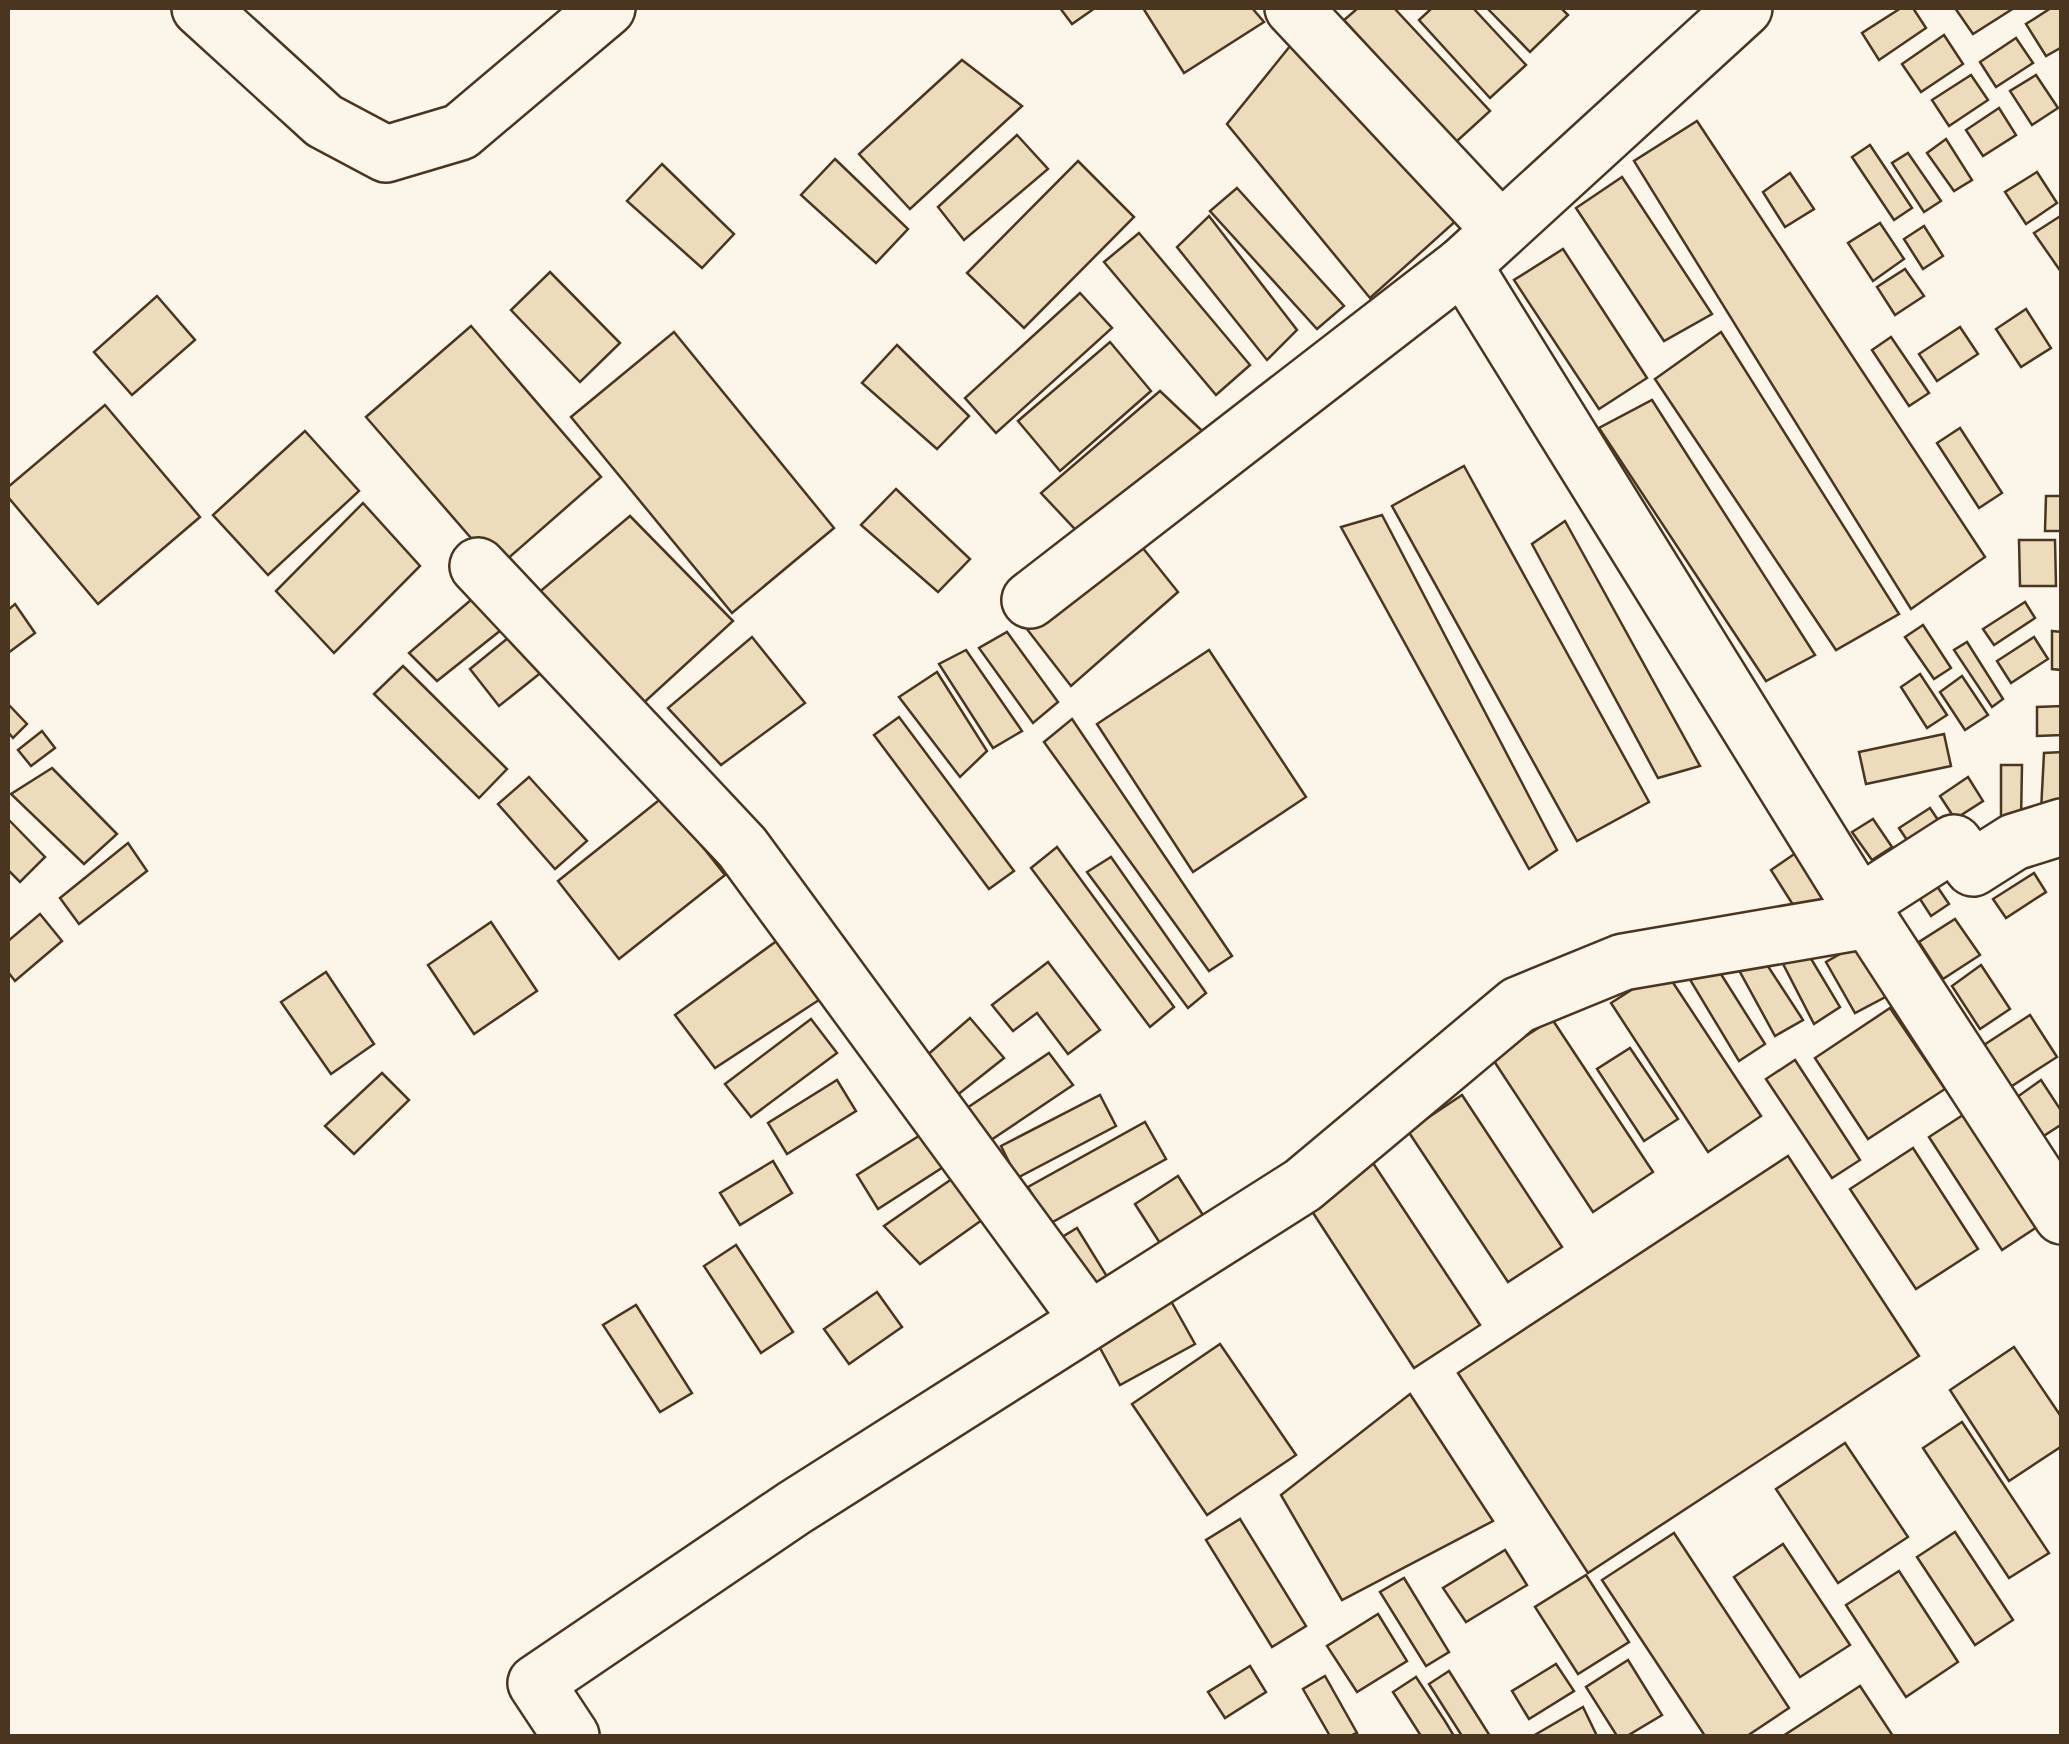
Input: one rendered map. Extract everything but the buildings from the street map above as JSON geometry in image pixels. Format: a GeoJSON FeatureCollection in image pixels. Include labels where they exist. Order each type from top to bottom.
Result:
{"type":"FeatureCollection","features":[{"type":"Feature","properties":{"kind":"street"},"geometry":{"type":"LineString","coordinates":[[200,8],[324,121],[386,154],[460,132],[607,8]]}},
{"type":"Feature","properties":{"kind":"street"},"geometry":{"type":"LineString","coordinates":[[1293,8],[1482,247],[1864,912],[2062,1216]]}},
{"type":"Feature","properties":{"kind":"street"},"geometry":{"type":"LineString","coordinates":[[1030,600],[1482,247],[1744,8]]}},
{"type":"Feature","properties":{"kind":"street"},"geometry":{"type":"LineString","coordinates":[[478,566],[742,848],[1089,1320]]}},
{"type":"Feature","properties":{"kind":"street"},"geometry":{"type":"LineString","coordinates":[[570,1736],[536,1683],[794,1508],[1303,1185],[1518,1005],[1622,962],[1864,912],[1954,844],[1973,868],[2014,842],[2062,827]]}}]}
